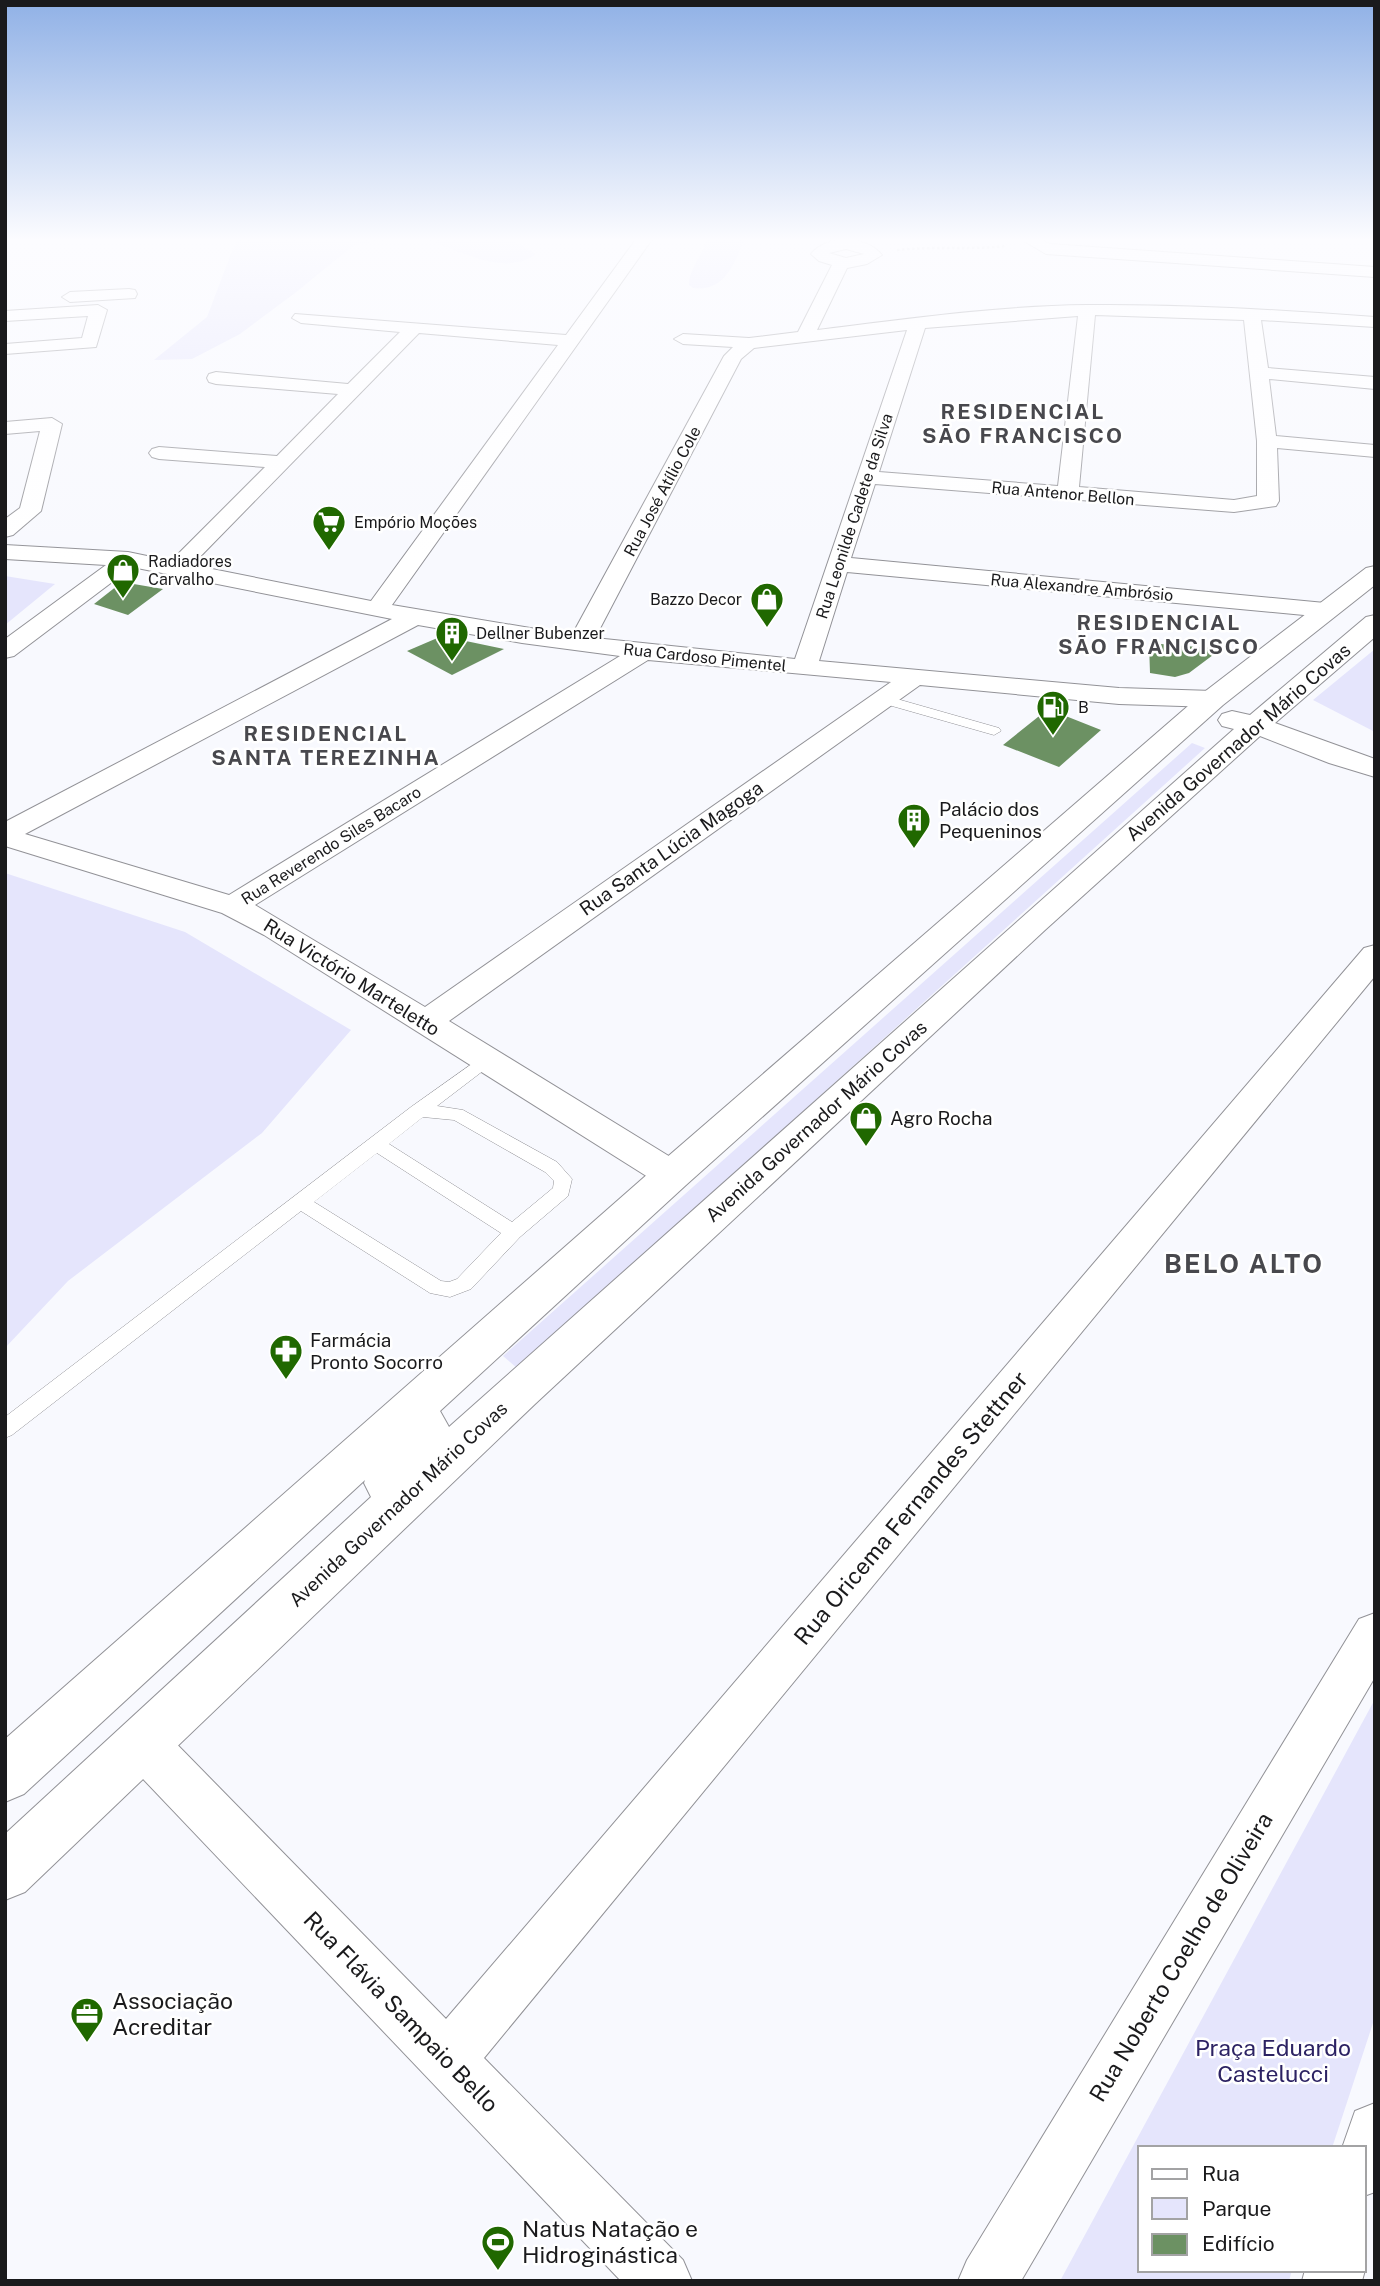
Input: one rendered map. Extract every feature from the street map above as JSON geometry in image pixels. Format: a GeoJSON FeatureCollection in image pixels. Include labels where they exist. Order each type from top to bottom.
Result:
{"type":"FeatureCollection","features":[{"type":"Feature","properties":{"kind":"main road"},"geometry":{"type":"LineString","coordinates":[[5,1776],[672,1175],[1206,706],[1375,573]]}},
{"type":"Feature","properties":{"kind":"main road","name":"Avenida Governador Mário Covas"},"geometry":{"type":"LineString","coordinates":[[5,1872],[141,1742],[704,1222],[1263,717],[1375,623]]}},
{"type":"Feature","properties":{"kind":"main road","name":"Rua Cardoso Pimentel"},"geometry":{"type":"LineString","coordinates":[[1206,706],[1263,717],[1348,762],[1375,768]]}},
{"type":"Feature","properties":{"kind":"main road","name":"Avenida Governador Mário Covas"},"geometry":{"type":"LineString","coordinates":[[264,1628],[275,1588],[407,1465],[425,1440],[429,1433],[415,1406]]}},
{"type":"Feature","properties":{"kind":"street"},"geometry":{"type":"LineString","coordinates":[[5,349],[57,345]]}},
{"type":"Feature","properties":{"kind":"street"},"geometry":{"type":"LineString","coordinates":[[176,569],[398,345]]}},
{"type":"Feature","properties":{"kind":"street"},"geometry":{"type":"LineString","coordinates":[[377,609],[567,345]]}},
{"type":"Feature","properties":{"kind":"street","name":"Rua José Atílio Cole"},"geometry":{"type":"LineString","coordinates":[[580,643],[733,356],[748,345]]}},
{"type":"Feature","properties":{"kind":"street","name":"Rua Leonilde Cadete da Silva"},"geometry":{"type":"LineString","coordinates":[[804,668],[910,345]]}},
{"type":"Feature","properties":{"kind":"street"},"geometry":{"type":"LineString","coordinates":[[1068,494],[1083,345]]}},
{"type":"Feature","properties":{"kind":"street"},"geometry":{"type":"LineString","coordinates":[[1257,345],[1267,441],[1375,451]]}},
{"type":"Feature","properties":{"kind":"street"},"geometry":{"type":"LineString","coordinates":[[1261,373],[1375,383]]}},
{"type":"Feature","properties":{"kind":"street"},"geometry":{"type":"LineString","coordinates":[[216,378],[352,390]]}},
{"type":"Feature","properties":{"kind":"street"},"geometry":{"type":"LineString","coordinates":[[5,428],[52,424],[30,511],[5,530]]}},
{"type":"Feature","properties":{"kind":"street","name":"Rua Antenor Bellon"},"geometry":{"type":"LineString","coordinates":[[866,477],[1234,506],[1259,504],[1268,501],[1267,441]]}},
{"type":"Feature","properties":{"kind":"street"},"geometry":{"type":"LineString","coordinates":[[159,453],[281,462]]}},
{"type":"Feature","properties":{"kind":"street","name":"Rua Cardoso Pimentel"},"geometry":{"type":"LineString","coordinates":[[5,552],[128,559],[415,617],[643,652],[1119,696],[1138,704],[1206,706]]}},
{"type":"Feature","properties":{"kind":"street"},"geometry":{"type":"LineString","coordinates":[[5,651],[128,559]]}},
{"type":"Feature","properties":{"kind":"street","name":"Rua Alexandre Ambrósio"},"geometry":{"type":"LineString","coordinates":[[838,564],[1325,610]]}},
{"type":"Feature","properties":{"kind":"street"},"geometry":{"type":"LineString","coordinates":[[5,835],[415,617]]}},
{"type":"Feature","properties":{"kind":"street","name":"Rua Reverendo Siles Bacaro"},"geometry":{"type":"LineString","coordinates":[[233,906],[643,652]]}},
{"type":"Feature","properties":{"kind":"street","name":"Rua Santa Lúcia Magoga"},"geometry":{"type":"LineString","coordinates":[[425,1022],[917,676]]}},
{"type":"Feature","properties":{"kind":"street","name":"Rua Victório Marteletto"},"geometry":{"type":"LineString","coordinates":[[5,835],[233,906],[275,928],[672,1175]]}},
{"type":"Feature","properties":{"kind":"street","name":"Rua Oricema Fernandes Stettner"},"geometry":{"type":"LineString","coordinates":[[447,2060],[1375,955]]}},
{"type":"Feature","properties":{"kind":"street","name":"Rua Noberto Coelho de Oliveira"},"geometry":{"type":"LineString","coordinates":[[988,2281],[1375,1634]]}},
{"type":"Feature","properties":{"kind":"street","name":"Rua Flávia Sampaio Bello"},"geometry":{"type":"LineString","coordinates":[[141,1742],[662,2281]]}},
{"type":"Feature","properties":{"kind":"street"},"geometry":{"type":"LineString","coordinates":[[1366,2161],[1375,2131]]}},
{"type":"Feature","properties":{"kind":"lane"},"geometry":{"type":"LineString","coordinates":[[883,699],[994,730]]}},
{"type":"Feature","properties":{"kind":"lane"},"geometry":{"type":"LineString","coordinates":[[5,1429],[486,1060]]}},
{"type":"Feature","properties":{"kind":"lane"},"geometry":{"type":"LineString","coordinates":[[299,1201],[437,1288],[450,1290],[464,1284],[513,1231],[562,1191],[564,1179],[551,1167],[457,1114],[417,1111]]}},
{"type":"Feature","properties":{"kind":"lane"},"geometry":{"type":"LineString","coordinates":[[375,1143],[513,1231]]}},
{"type":"Feature","properties":{"kind":"green space"},"geometry":{"type":"Polygon","coordinates":[[[173,345],[219,345],[192,359],[154,360],[173,345]]]}},
{"type":"Feature","properties":{"kind":"green space"},"geometry":{"type":"Polygon","coordinates":[[[5,576],[55,584],[5,625],[5,576]]]}},
{"type":"Feature","properties":{"kind":"green space"},"geometry":{"type":"Polygon","coordinates":[[[1375,649],[1375,732],[1313,700],[1375,649]]]}},
{"type":"Feature","properties":{"kind":"green space"},"geometry":{"type":"Polygon","coordinates":[[[1192,743],[1205,748],[518,1369],[503,1356],[1192,743]]]}},
{"type":"Feature","properties":{"kind":"green space"},"geometry":{"type":"Polygon","coordinates":[[[5,873],[185,932],[351,1030],[262,1133],[68,1281],[5,1348],[5,873]]]}},
{"type":"Feature","properties":{"kind":"green space","name":"Praça Eduardo Castelucci"},"geometry":{"type":"Polygon","coordinates":[[[1375,1699],[1375,2017],[1333,2146],[1138,2146],[1138,2272],[1291,2272],[1289,2281],[1060,2281],[1375,1699]]]}},
{"type":"Feature","properties":{"kind":"building","name":"Radiadores Carvalho"},"geometry":{"type":"Polygon","coordinates":[[[122,582],[163,589],[128,615],[94,604],[122,582]]]}},
{"type":"Feature","properties":{"kind":"building","name":"Dellner Bubenzer"},"geometry":{"type":"Polygon","coordinates":[[[442,636],[504,649],[452,675],[407,651],[442,636]]]}},
{"type":"Feature","properties":{"kind":"building"},"geometry":{"type":"Polygon","coordinates":[[[1149,643],[1221,649],[1189,673],[1175,677],[1150,673],[1149,643]]]}},
{"type":"Feature","properties":{"kind":"building","name":"B"},"geometry":{"type":"Polygon","coordinates":[[[1048,709],[1101,730],[1059,767],[1003,745],[1048,709]]]}},
{"type":"Feature","properties":{"kind":"place","name":"Empório Moções"},"geometry":{"type":"Point","coordinates":[329,552]}},
{"type":"Feature","properties":{"kind":"place","name":"Radiadores Carvalho"},"geometry":{"type":"Point","coordinates":[123,600]}},
{"type":"Feature","properties":{"kind":"place","name":"Bazzo Decor"},"geometry":{"type":"Point","coordinates":[767,629]}},
{"type":"Feature","properties":{"kind":"place","name":"Dellner Bubenzer"},"geometry":{"type":"Point","coordinates":[452,663]}},
{"type":"Feature","properties":{"kind":"place","name":"B"},"geometry":{"type":"Point","coordinates":[1053,737]}},
{"type":"Feature","properties":{"kind":"place","name":"Palácio dos Pequeninos"},"geometry":{"type":"Point","coordinates":[914,850]}},
{"type":"Feature","properties":{"kind":"place","name":"Agro Rocha"},"geometry":{"type":"Point","coordinates":[866,1148]}},
{"type":"Feature","properties":{"kind":"place","name":"Farmácia Pronto Socorro"},"geometry":{"type":"Point","coordinates":[286,1381]}},
{"type":"Feature","properties":{"kind":"place","name":"Associação Acreditar"},"geometry":{"type":"Point","coordinates":[87,2044]}},
{"type":"Feature","properties":{"kind":"place","name":"Natus Natação e Hidroginástica"},"geometry":{"type":"Point","coordinates":[498,2272]}},
{"type":"Feature","properties":{"kind":"district","name":"RESIDENCIAL SÃO FRANCISCO"},"geometry":{"type":"Point","coordinates":[1023,424]}},
{"type":"Feature","properties":{"kind":"district","name":"RESIDENCIAL SÃO FRANCISCO"},"geometry":{"type":"Point","coordinates":[1159,635]}},
{"type":"Feature","properties":{"kind":"district","name":"RESIDENCIAL SANTA TEREZINHA"},"geometry":{"type":"Point","coordinates":[326,746]}},
{"type":"Feature","properties":{"kind":"district","name":"BELO ALTO"},"geometry":{"type":"Point","coordinates":[1244,1264]}}]}
